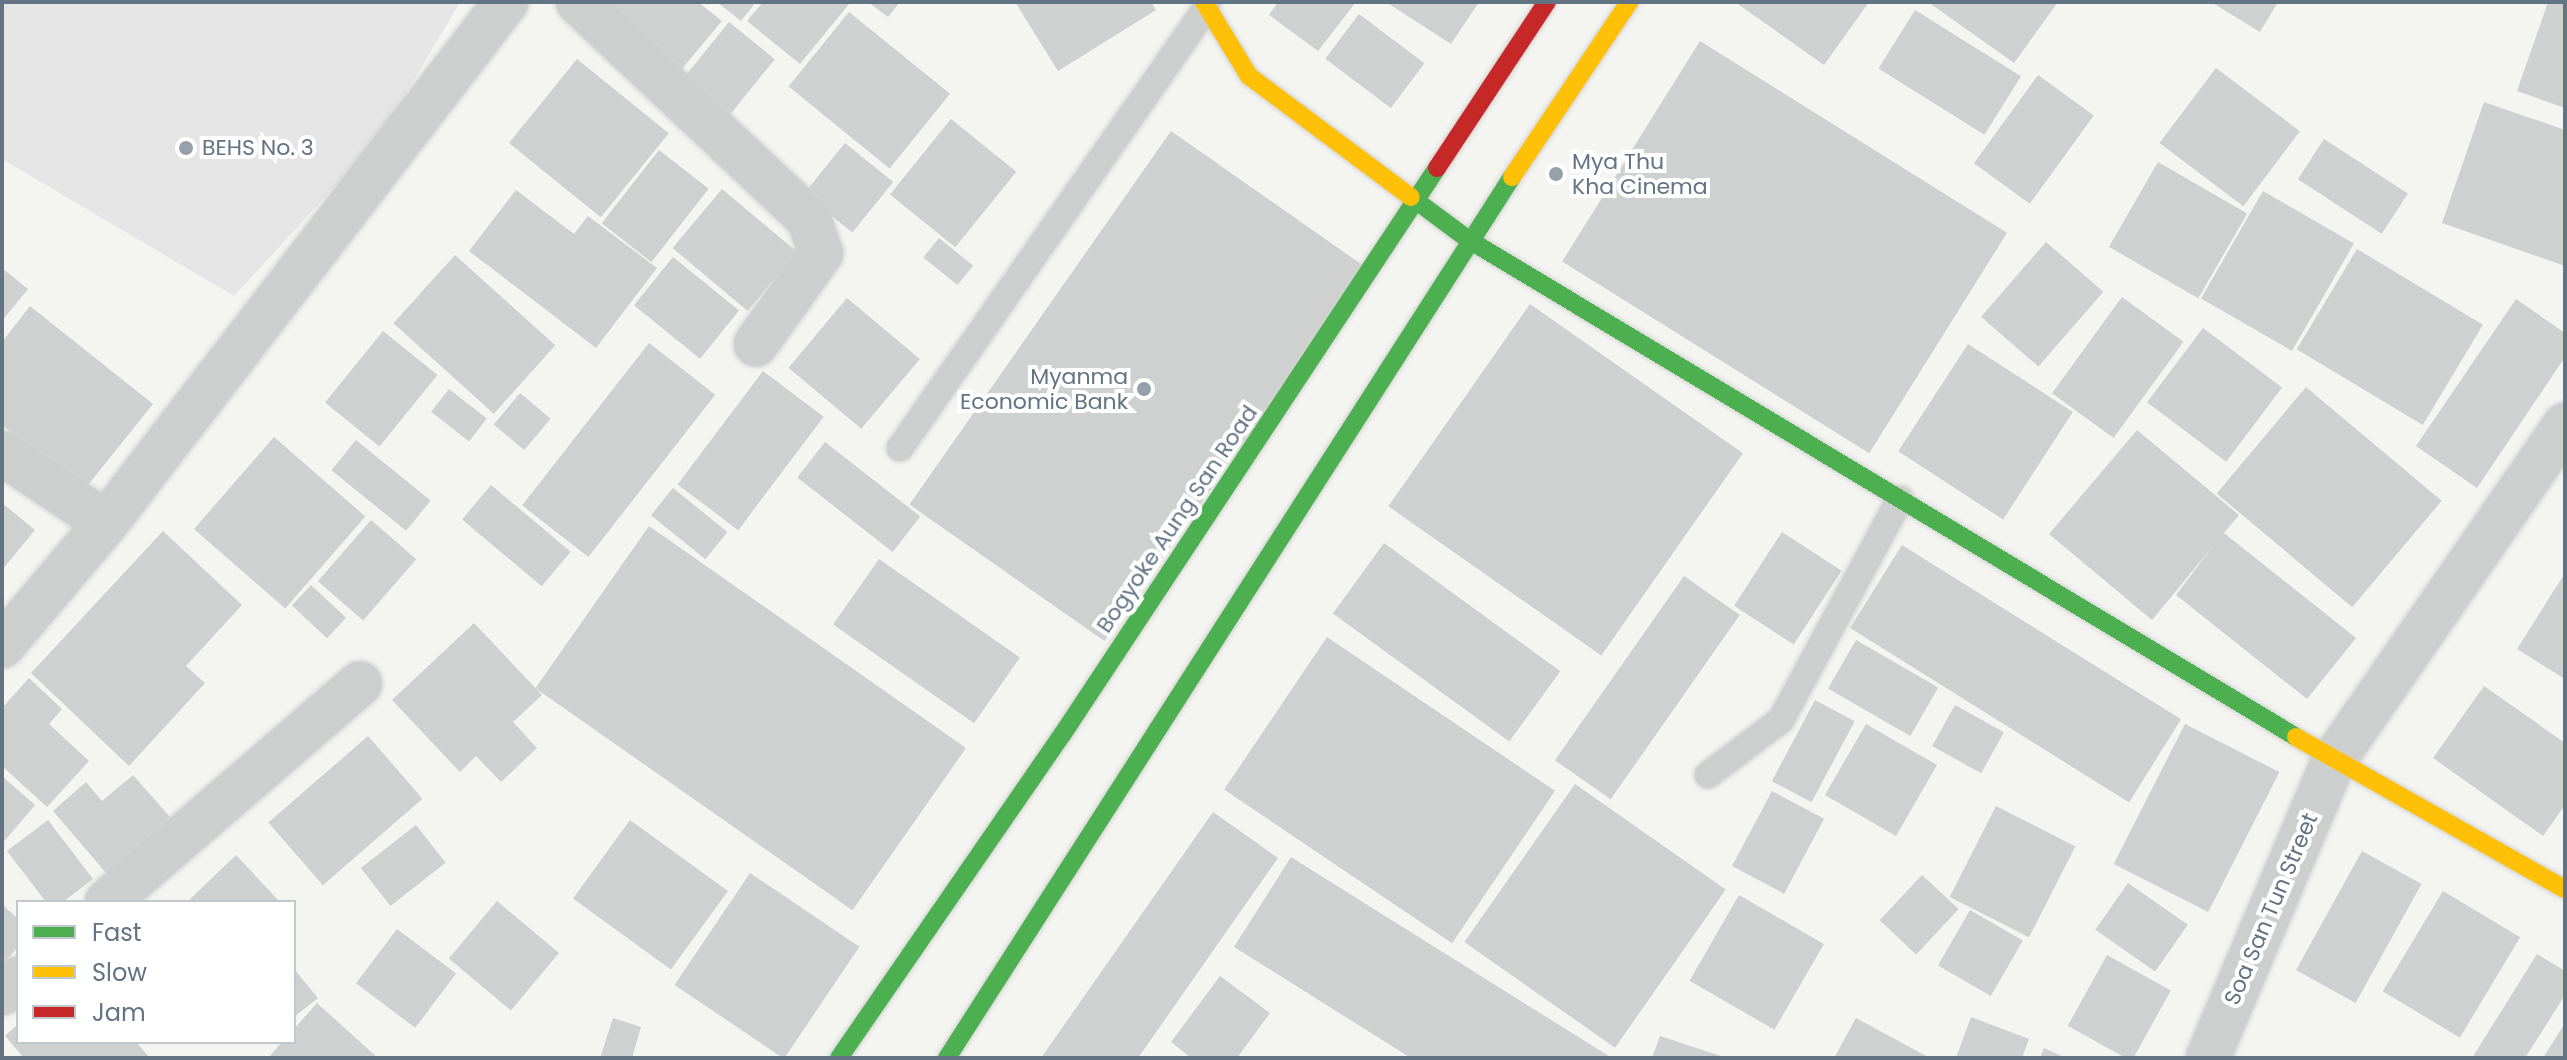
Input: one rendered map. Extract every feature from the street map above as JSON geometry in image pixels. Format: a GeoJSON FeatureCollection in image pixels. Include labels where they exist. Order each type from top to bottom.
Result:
{"type":"FeatureCollection","features":[{"type":"Feature","properties":{"kind":"main road","name":"Bogyoke Aung San Road"},"geometry":{"type":"LineString","coordinates":[[845,1056],[1419,201],[1547,2]]}},
{"type":"Feature","properties":{"kind":"main road"},"geometry":{"type":"LineString","coordinates":[[947,1058],[1469,240],[1629,2]]}},
{"type":"Feature","properties":{"kind":"main road"},"geometry":{"type":"LineString","coordinates":[[1206,4],[1249,76],[1469,240],[2334,760],[2565,889]]}},
{"type":"Feature","properties":{"kind":"street"},"geometry":{"type":"LineString","coordinates":[[2,646],[106,523],[506,2]]}},
{"type":"Feature","properties":{"kind":"street"},"geometry":{"type":"LineString","coordinates":[[578,2],[809,219],[821,253],[756,344]]}},
{"type":"Feature","properties":{"kind":"street","name":"Soa San Tun Street"},"geometry":{"type":"LineString","coordinates":[[2208,1058],[2334,760],[2565,425]]}},
{"type":"Feature","properties":{"kind":"street"},"geometry":{"type":"LineString","coordinates":[[2,453],[106,523]]}},
{"type":"Feature","properties":{"kind":"street"},"geometry":{"type":"LineString","coordinates":[[109,900],[360,684]]}},
{"type":"Feature","properties":{"kind":"lane"},"geometry":{"type":"LineString","coordinates":[[900,448],[1206,4]]}},
{"type":"Feature","properties":{"kind":"lane"},"geometry":{"type":"LineString","coordinates":[[1708,775],[1781,720],[1900,499]]}},
{"type":"Feature","properties":{"kind":"shaded area","name":"BEHS No. 3"},"geometry":{"type":"Polygon","coordinates":[[[2,2],[460,2],[380,137],[234,296],[2,159],[2,2]]]}},
{"type":"Feature","properties":{"kind":"building"},"geometry":{"type":"Polygon","coordinates":[[[612,2],[698,2],[722,21],[681,70],[607,8],[612,2]]]}},
{"type":"Feature","properties":{"kind":"building"},"geometry":{"type":"Polygon","coordinates":[[[717,2],[756,2],[741,21],[717,2]]]}},
{"type":"Feature","properties":{"kind":"building"},"geometry":{"type":"Polygon","coordinates":[[[763,2],[849,4],[800,64],[747,21],[763,2]]]}},
{"type":"Feature","properties":{"kind":"building"},"geometry":{"type":"Polygon","coordinates":[[[868,2],[900,2],[888,17],[868,2]]]}},
{"type":"Feature","properties":{"kind":"building"},"geometry":{"type":"Polygon","coordinates":[[[1015,2],[1151,2],[1156,10],[1058,71],[1015,2]]]}},
{"type":"Feature","properties":{"kind":"building"},"geometry":{"type":"Polygon","coordinates":[[[1278,2],[1356,2],[1318,51],[1269,15],[1278,2]]]}},
{"type":"Feature","properties":{"kind":"building"},"geometry":{"type":"Polygon","coordinates":[[[1386,2],[1479,2],[1451,44],[1386,2]]]}},
{"type":"Feature","properties":{"kind":"building"},"geometry":{"type":"Polygon","coordinates":[[[1735,2],[1869,2],[1824,65],[1735,2]]]}},
{"type":"Feature","properties":{"kind":"building"},"geometry":{"type":"Polygon","coordinates":[[[1928,2],[2058,2],[2014,63],[1928,2]]]}},
{"type":"Feature","properties":{"kind":"building"},"geometry":{"type":"Polygon","coordinates":[[[2211,2],[2278,2],[2260,32],[2211,2]]]}},
{"type":"Feature","properties":{"kind":"building"},"geometry":{"type":"Polygon","coordinates":[[[2548,2],[2565,2],[2565,108],[2517,91],[2548,2]]]}},
{"type":"Feature","properties":{"kind":"building"},"geometry":{"type":"Polygon","coordinates":[[[1915,10],[2021,76],[1984,135],[1878,69],[1915,10]]]}},
{"type":"Feature","properties":{"kind":"building"},"geometry":{"type":"Polygon","coordinates":[[[849,12],[950,94],[890,168],[789,87],[849,12]]]}},
{"type":"Feature","properties":{"kind":"building"},"geometry":{"type":"Polygon","coordinates":[[[1359,14],[1424,63],[1391,108],[1325,59],[1359,14]]]}},
{"type":"Feature","properties":{"kind":"building"},"geometry":{"type":"Polygon","coordinates":[[[729,22],[775,59],[728,117],[682,80],[729,22]]]}},
{"type":"Feature","properties":{"kind":"building"},"geometry":{"type":"Polygon","coordinates":[[[1700,41],[2007,233],[1869,453],[1562,261],[1700,41]]]}},
{"type":"Feature","properties":{"kind":"building"},"geometry":{"type":"Polygon","coordinates":[[[577,59],[669,133],[601,217],[509,143],[577,59]]]}},
{"type":"Feature","properties":{"kind":"building"},"geometry":{"type":"Polygon","coordinates":[[[2216,68],[2300,131],[2243,206],[2159,143],[2216,68]]]}},
{"type":"Feature","properties":{"kind":"building"},"geometry":{"type":"Polygon","coordinates":[[[2038,75],[2094,116],[2030,204],[1974,163],[2038,75]]]}},
{"type":"Feature","properties":{"kind":"building"},"geometry":{"type":"Polygon","coordinates":[[[2484,102],[2565,130],[2565,266],[2442,223],[2484,102]]]}},
{"type":"Feature","properties":{"kind":"building"},"geometry":{"type":"Polygon","coordinates":[[[951,119],[1016,172],[955,247],[890,194],[951,119]]]}},
{"type":"Feature","properties":{"kind":"building","name":"Myanma Economic Bank"},"geometry":{"type":"Polygon","coordinates":[[[1171,131],[1366,268],[1104,641],[909,505],[1171,131]]]}},
{"type":"Feature","properties":{"kind":"building"},"geometry":{"type":"Polygon","coordinates":[[[2324,139],[2408,193],[2382,234],[2298,179],[2324,139]]]}},
{"type":"Feature","properties":{"kind":"building"},"geometry":{"type":"Polygon","coordinates":[[[845,143],[893,182],[852,233],[804,194],[845,143]]]}},
{"type":"Feature","properties":{"kind":"building"},"geometry":{"type":"Polygon","coordinates":[[[659,150],[709,189],[651,262],[602,223],[659,150]]]}},
{"type":"Feature","properties":{"kind":"building"},"geometry":{"type":"Polygon","coordinates":[[[2158,162],[2247,214],[2198,298],[2109,247],[2158,162]]]}},
{"type":"Feature","properties":{"kind":"building"},"geometry":{"type":"Polygon","coordinates":[[[722,189],[797,252],[748,311],[673,248],[722,189]]]}},
{"type":"Feature","properties":{"kind":"building"},"geometry":{"type":"Polygon","coordinates":[[[516,190],[574,234],[588,216],[657,268],[596,348],[469,251],[516,190]]]}},
{"type":"Feature","properties":{"kind":"building"},"geometry":{"type":"Polygon","coordinates":[[[2263,191],[2354,244],[2292,351],[2201,298],[2263,191]]]}},
{"type":"Feature","properties":{"kind":"building"},"geometry":{"type":"Polygon","coordinates":[[[939,238],[973,266],[957,285],[923,257],[939,238]]]}},
{"type":"Feature","properties":{"kind":"building"},"geometry":{"type":"Polygon","coordinates":[[[2046,242],[2103,292],[2038,367],[1981,317],[2046,242]]]}},
{"type":"Feature","properties":{"kind":"building"},"geometry":{"type":"Polygon","coordinates":[[[2357,249],[2483,325],[2423,425],[2297,349],[2357,249]]]}},
{"type":"Feature","properties":{"kind":"building"},"geometry":{"type":"Polygon","coordinates":[[[455,255],[555,345],[494,414],[393,323],[455,255]]]}},
{"type":"Feature","properties":{"kind":"building"},"geometry":{"type":"Polygon","coordinates":[[[673,257],[739,310],[700,359],[634,305],[673,257]]]}},
{"type":"Feature","properties":{"kind":"building"},"geometry":{"type":"Polygon","coordinates":[[[2,268],[28,289],[2,321],[2,268]]]}},
{"type":"Feature","properties":{"kind":"building"},"geometry":{"type":"Polygon","coordinates":[[[2122,297],[2183,342],[2114,438],[2052,393],[2122,297]]]}},
{"type":"Feature","properties":{"kind":"building"},"geometry":{"type":"Polygon","coordinates":[[[847,298],[920,359],[861,429],[789,368],[847,298]]]}},
{"type":"Feature","properties":{"kind":"building"},"geometry":{"type":"Polygon","coordinates":[[[2516,299],[2565,333],[2565,357],[2477,488],[2416,446],[2516,299]]]}},
{"type":"Feature","properties":{"kind":"building"},"geometry":{"type":"Polygon","coordinates":[[[1530,304],[1743,453],[1601,655],[1388,506],[1530,304]]]}},
{"type":"Feature","properties":{"kind":"building"},"geometry":{"type":"Polygon","coordinates":[[[30,306],[153,404],[84,490],[2,425],[2,342],[30,306]]]}},
{"type":"Feature","properties":{"kind":"building"},"geometry":{"type":"Polygon","coordinates":[[[2203,328],[2282,388],[2226,462],[2147,402],[2203,328]]]}},
{"type":"Feature","properties":{"kind":"building"},"geometry":{"type":"Polygon","coordinates":[[[383,331],[437,375],[380,447],[325,402],[383,331]]]}},
{"type":"Feature","properties":{"kind":"building"},"geometry":{"type":"Polygon","coordinates":[[[649,343],[715,395],[588,557],[522,505],[649,343]]]}},
{"type":"Feature","properties":{"kind":"building"},"geometry":{"type":"Polygon","coordinates":[[[1968,344],[2073,412],[2003,519],[1898,451],[1968,344]]]}},
{"type":"Feature","properties":{"kind":"building"},"geometry":{"type":"Polygon","coordinates":[[[763,371],[824,417],[738,530],[678,484],[763,371]]]}},
{"type":"Feature","properties":{"kind":"building"},"geometry":{"type":"Polygon","coordinates":[[[2306,387],[2442,501],[2352,607],[2217,493],[2306,387]]]}},
{"type":"Feature","properties":{"kind":"building"},"geometry":{"type":"Polygon","coordinates":[[[449,389],[487,419],[469,441],[431,412],[449,389]]]}},
{"type":"Feature","properties":{"kind":"building"},"geometry":{"type":"Polygon","coordinates":[[[520,393],[551,419],[524,450],[494,424],[520,393]]]}},
{"type":"Feature","properties":{"kind":"building"},"geometry":{"type":"Polygon","coordinates":[[[2137,430],[2239,515],[2224,533],[2356,638],[2307,699],[2176,595],[2213,546],[2152,620],[2049,534],[2137,430]]]}},
{"type":"Feature","properties":{"kind":"building"},"geometry":{"type":"Polygon","coordinates":[[[274,437],[365,516],[285,608],[194,529],[274,437]]]}},
{"type":"Feature","properties":{"kind":"building"},"geometry":{"type":"Polygon","coordinates":[[[356,440],[431,500],[406,531],[331,470],[356,440]]]}},
{"type":"Feature","properties":{"kind":"building"},"geometry":{"type":"Polygon","coordinates":[[[825,442],[920,516],[893,552],[797,477],[825,442]]]}},
{"type":"Feature","properties":{"kind":"building"},"geometry":{"type":"Polygon","coordinates":[[[491,485],[571,552],[542,586],[462,519],[491,485]]]}},
{"type":"Feature","properties":{"kind":"building"},"geometry":{"type":"Polygon","coordinates":[[[673,488],[727,532],[705,559],[651,515],[673,488]]]}},
{"type":"Feature","properties":{"kind":"building"},"geometry":{"type":"Polygon","coordinates":[[[2,503],[35,530],[2,570],[2,503]]]}},
{"type":"Feature","properties":{"kind":"building"},"geometry":{"type":"Polygon","coordinates":[[[371,520],[416,559],[363,620],[318,581],[371,520]]]}},
{"type":"Feature","properties":{"kind":"building"},"geometry":{"type":"Polygon","coordinates":[[[649,526],[966,748],[852,910],[535,688],[649,526]]]}},
{"type":"Feature","properties":{"kind":"building"},"geometry":{"type":"Polygon","coordinates":[[[163,531],[242,605],[186,666],[205,683],[129,766],[31,673],[163,531]]]}},
{"type":"Feature","properties":{"kind":"building"},"geometry":{"type":"Polygon","coordinates":[[[1782,532],[1842,571],[1794,644],[1734,606],[1782,532]]]}},
{"type":"Feature","properties":{"kind":"building"},"geometry":{"type":"Polygon","coordinates":[[[1384,543],[1560,671],[1509,742],[1333,613],[1384,543]]]}},
{"type":"Feature","properties":{"kind":"building"},"geometry":{"type":"Polygon","coordinates":[[[1902,545],[2181,719],[2129,802],[1850,628],[1902,545]]]}},
{"type":"Feature","properties":{"kind":"building"},"geometry":{"type":"Polygon","coordinates":[[[879,559],[1020,658],[974,723],[833,625],[879,559]]]}},
{"type":"Feature","properties":{"kind":"building"},"geometry":{"type":"Polygon","coordinates":[[[2565,573],[2565,679],[2517,649],[2565,573]]]}},
{"type":"Feature","properties":{"kind":"building"},"geometry":{"type":"Polygon","coordinates":[[[1684,576],[1740,615],[1611,799],[1555,760],[1684,576]]]}},
{"type":"Feature","properties":{"kind":"building"},"geometry":{"type":"Polygon","coordinates":[[[311,585],[346,618],[327,638],[292,605],[311,585]]]}},
{"type":"Feature","properties":{"kind":"building"},"geometry":{"type":"Polygon","coordinates":[[[474,623],[542,695],[513,722],[537,748],[501,782],[476,756],[460,772],[392,700],[474,623]]]}},
{"type":"Feature","properties":{"kind":"building"},"geometry":{"type":"Polygon","coordinates":[[[1327,637],[1555,791],[1452,943],[1224,790],[1327,637]]]}},
{"type":"Feature","properties":{"kind":"building"},"geometry":{"type":"Polygon","coordinates":[[[1856,640],[1938,688],[1910,736],[1828,688],[1856,640]]]}},
{"type":"Feature","properties":{"kind":"building"},"geometry":{"type":"Polygon","coordinates":[[[29,678],[62,709],[49,724],[89,761],[47,807],[2,766],[2,708],[29,678]]]}},
{"type":"Feature","properties":{"kind":"building"},"geometry":{"type":"Polygon","coordinates":[[[2484,686],[2565,743],[2565,805],[2543,836],[2433,758],[2484,686]]]}},
{"type":"Feature","properties":{"kind":"building"},"geometry":{"type":"Polygon","coordinates":[[[1815,700],[1855,721],[1812,802],[1772,781],[1815,700]]]}},
{"type":"Feature","properties":{"kind":"building"},"geometry":{"type":"Polygon","coordinates":[[[1955,705],[2004,732],[1981,773],[1932,746],[1955,705]]]}},
{"type":"Feature","properties":{"kind":"building"},"geometry":{"type":"Polygon","coordinates":[[[1866,724],[1937,765],[1896,836],[1825,795],[1866,724]]]}},
{"type":"Feature","properties":{"kind":"building"},"geometry":{"type":"Polygon","coordinates":[[[2185,724],[2279,772],[2208,912],[2114,864],[2185,724]]]}},
{"type":"Feature","properties":{"kind":"building"},"geometry":{"type":"Polygon","coordinates":[[[368,736],[422,799],[323,885],[268,823],[368,736]]]}},
{"type":"Feature","properties":{"kind":"building"},"geometry":{"type":"Polygon","coordinates":[[[133,775],[178,826],[113,881],[53,811],[86,782],[102,801],[133,775]]]}},
{"type":"Feature","properties":{"kind":"building"},"geometry":{"type":"Polygon","coordinates":[[[2,776],[35,805],[2,844],[2,776]]]}},
{"type":"Feature","properties":{"kind":"building"},"geometry":{"type":"Polygon","coordinates":[[[1575,784],[1726,890],[1615,1048],[1464,942],[1575,784]]]}},
{"type":"Feature","properties":{"kind":"building"},"geometry":{"type":"Polygon","coordinates":[[[1772,791],[1824,819],[1784,894],[1732,866],[1772,791]]]}},
{"type":"Feature","properties":{"kind":"building"},"geometry":{"type":"Polygon","coordinates":[[[1996,806],[2075,846],[2029,937],[1950,897],[1996,806]]]}},
{"type":"Feature","properties":{"kind":"building"},"geometry":{"type":"Polygon","coordinates":[[[1213,812],[1278,858],[1138,1058],[1041,1058],[1213,812]]]}},
{"type":"Feature","properties":{"kind":"building"},"geometry":{"type":"Polygon","coordinates":[[[48,820],[93,879],[66,900],[44,900],[7,851],[48,820]]]}},
{"type":"Feature","properties":{"kind":"building"},"geometry":{"type":"Polygon","coordinates":[[[630,820],[728,891],[671,970],[573,898],[630,820]]]}},
{"type":"Feature","properties":{"kind":"building"},"geometry":{"type":"Polygon","coordinates":[[[416,825],[446,863],[390,906],[361,868],[416,825]]]}},
{"type":"Feature","properties":{"kind":"building"},"geometry":{"type":"Polygon","coordinates":[[[2362,851],[2421,884],[2356,1003],[2296,970],[2362,851]]]}},
{"type":"Feature","properties":{"kind":"building"},"geometry":{"type":"Polygon","coordinates":[[[236,855],[278,900],[189,900],[236,855]]]}},
{"type":"Feature","properties":{"kind":"building"},"geometry":{"type":"Polygon","coordinates":[[[1291,857],[1612,1058],[1411,1058],[1234,947],[1291,857]]]}},
{"type":"Feature","properties":{"kind":"building"},"geometry":{"type":"Polygon","coordinates":[[[750,873],[859,947],[784,1058],[675,985],[750,873]]]}},
{"type":"Feature","properties":{"kind":"building"},"geometry":{"type":"Polygon","coordinates":[[[1922,875],[1959,909],[1916,954],[1880,920],[1922,875]]]}},
{"type":"Feature","properties":{"kind":"building"},"geometry":{"type":"Polygon","coordinates":[[[2128,883],[2188,925],[2155,972],[2095,930],[2128,883]]]}},
{"type":"Feature","properties":{"kind":"building"},"geometry":{"type":"Polygon","coordinates":[[[2443,891],[2520,937],[2460,1038],[2383,991],[2443,891]]]}},
{"type":"Feature","properties":{"kind":"building"},"geometry":{"type":"Polygon","coordinates":[[[1739,895],[1824,944],[1774,1030],[1690,981],[1739,895]]]}},
{"type":"Feature","properties":{"kind":"building"},"geometry":{"type":"Polygon","coordinates":[[[497,901],[559,953],[511,1011],[449,958],[497,901]]]}},
{"type":"Feature","properties":{"kind":"building"},"geometry":{"type":"Polygon","coordinates":[[[2,904],[16,917],[16,949],[2,965],[2,904]]]}},
{"type":"Feature","properties":{"kind":"building"},"geometry":{"type":"Polygon","coordinates":[[[1970,910],[2023,940],[1991,996],[1938,965],[1970,910]]]}},
{"type":"Feature","properties":{"kind":"building"},"geometry":{"type":"Polygon","coordinates":[[[397,929],[456,974],[415,1028],[356,983],[397,929]]]}},
{"type":"Feature","properties":{"kind":"building"},"geometry":{"type":"Polygon","coordinates":[[[2537,954],[2565,971],[2565,995],[2525,1058],[2472,1058],[2537,954]]]}},
{"type":"Feature","properties":{"kind":"building"},"geometry":{"type":"Polygon","coordinates":[[[2107,955],[2171,990],[2133,1058],[2126,1058],[2068,1026],[2107,955]]]}},
{"type":"Feature","properties":{"kind":"building"},"geometry":{"type":"Polygon","coordinates":[[[296,971],[318,998],[296,1015],[296,971]]]}},
{"type":"Feature","properties":{"kind":"building"},"geometry":{"type":"Polygon","coordinates":[[[1220,976],[1270,1013],[1237,1058],[1191,1058],[1171,1042],[1220,976]]]}},
{"type":"Feature","properties":{"kind":"building"},"geometry":{"type":"Polygon","coordinates":[[[317,1003],[378,1058],[268,1058],[280,1044],[296,1044],[296,1027],[317,1003]]]}},
{"type":"Feature","properties":{"kind":"building"},"geometry":{"type":"Polygon","coordinates":[[[1971,1017],[2029,1039],[2022,1058],[1956,1058],[1971,1017]]]}},
{"type":"Feature","properties":{"kind":"building"},"geometry":{"type":"Polygon","coordinates":[[[613,1018],[641,1027],[632,1058],[600,1058],[613,1018]]]}},
{"type":"Feature","properties":{"kind":"building"},"geometry":{"type":"Polygon","coordinates":[[[1856,1018],[1930,1058],[1834,1058],[1856,1018]]]}},
{"type":"Feature","properties":{"kind":"building"},"geometry":{"type":"Polygon","coordinates":[[[2565,1023],[2565,1058],[2543,1058],[2565,1023]]]}},
{"type":"Feature","properties":{"kind":"building"},"geometry":{"type":"Polygon","coordinates":[[[16,1026],[16,1044],[138,1044],[150,1058],[24,1058],[5,1036],[16,1026]]]}},
{"type":"Feature","properties":{"kind":"building"},"geometry":{"type":"Polygon","coordinates":[[[1660,1036],[1724,1057],[1724,1058],[1652,1058],[1660,1036]]]}},
{"type":"Feature","properties":{"kind":"building"},"geometry":{"type":"Polygon","coordinates":[[[2044,1048],[2066,1058],[2040,1058],[2044,1048]]]}},
{"type":"Feature","properties":{"kind":"traffic: fast"},"geometry":{"type":"LineString","coordinates":[[839,1058],[1062,735],[1437,168]]}},
{"type":"Feature","properties":{"kind":"traffic: fast"},"geometry":{"type":"LineString","coordinates":[[947,1058],[1512,177]]}},
{"type":"Feature","properties":{"kind":"traffic: fast"},"geometry":{"type":"LineString","coordinates":[[1411,197],[1469,240],[2296,737]]}},
{"type":"Feature","properties":{"kind":"traffic: slow"},"geometry":{"type":"LineString","coordinates":[[1204,2],[1249,76],[1411,197]]}},
{"type":"Feature","properties":{"kind":"traffic: slow"},"geometry":{"type":"LineString","coordinates":[[1512,177],[1629,2]]}},
{"type":"Feature","properties":{"kind":"traffic: slow"},"geometry":{"type":"LineString","coordinates":[[2296,737],[2565,889]]}},
{"type":"Feature","properties":{"kind":"traffic: jam"},"geometry":{"type":"LineString","coordinates":[[1437,168],[1547,2]]}},
{"type":"Feature","properties":{"kind":"place","name":"BEHS No. 3"},"geometry":{"type":"Point","coordinates":[186,148]}},
{"type":"Feature","properties":{"kind":"place","name":"Mya Thu Kha Cinema"},"geometry":{"type":"Point","coordinates":[1556,174]}},
{"type":"Feature","properties":{"kind":"place","name":"Myanma Economic Bank"},"geometry":{"type":"Point","coordinates":[1144,389]}}]}
